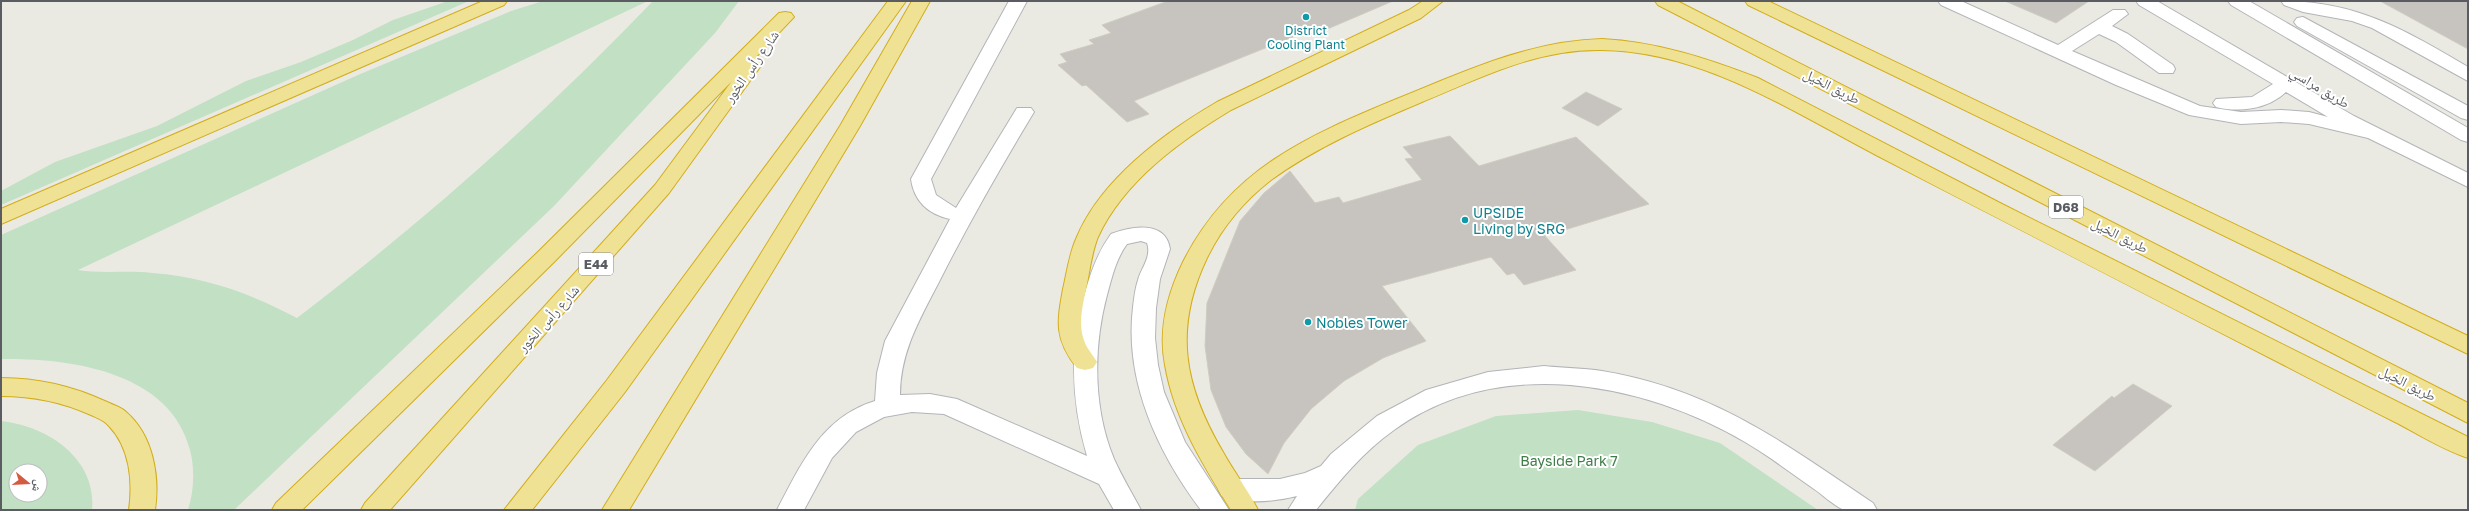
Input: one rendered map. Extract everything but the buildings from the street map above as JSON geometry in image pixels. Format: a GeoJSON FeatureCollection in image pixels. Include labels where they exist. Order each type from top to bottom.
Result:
{"type":"FeatureCollection","features":[{"type":"Feature","properties":{"kind":"highway"},"geometry":{"type":"LineString","coordinates":[[1,217],[498,1]]}},
{"type":"Feature","properties":{"kind":"highway"},"geometry":{"type":"LineString","coordinates":[[517,510],[616,386],[897,1]]}},
{"type":"Feature","properties":{"kind":"highway"},"geometry":{"type":"LineString","coordinates":[[615,510],[850,126],[921,1]]}},
{"type":"Feature","properties":{"kind":"highway"},"geometry":{"type":"LineString","coordinates":[[1085,362],[1077,352],[1069,331],[1069,320],[1081,255],[1087,238],[1099,215],[1132,176],[1175,138],[1224,106],[1415,14],[1434,1]]}},
{"type":"Feature","properties":{"kind":"highway","name":"طريق الخيل"},"geometry":{"type":"LineString","coordinates":[[1664,1],[2468,414]]}},
{"type":"Feature","properties":{"kind":"highway"},"geometry":{"type":"LineString","coordinates":[[1754,1],[2468,346]]}},
{"type":"Feature","properties":{"kind":"highway"},"geometry":{"type":"LineString","coordinates":[[285,510],[546,257],[791,9]]}},
{"type":"Feature","properties":{"kind":"highway","name":"شارع رأس الخور"},"geometry":{"type":"LineString","coordinates":[[374,510],[662,189],[706,131],[791,9]]}},
{"type":"Feature","properties":{"kind":"highway"},"geometry":{"type":"LineString","coordinates":[[1245,510],[1207,450],[1191,416],[1177,366],[1174,340],[1183,287],[1202,245],[1220,218],[1237,199],[1266,173],[1321,139],[1508,59],[1544,49],[1582,45],[1624,46],[1670,54],[1713,66],[1751,82],[1988,205],[2468,448]]}},
{"type":"Feature","properties":{"kind":"highway"},"geometry":{"type":"LineString","coordinates":[[1,387],[20,386],[75,397],[117,418],[140,451],[145,495],[142,510]]}},
{"type":"Feature","properties":{"kind":"street"},"geometry":{"type":"LineString","coordinates":[[962,216],[935,206],[926,198],[921,189],[921,179],[1018,1]]}},
{"type":"Feature","properties":{"kind":"street"},"geometry":{"type":"LineString","coordinates":[[1946,1],[2182,106],[2211,114],[2241,118],[2309,118],[2371,133]]}},
{"type":"Feature","properties":{"kind":"street"},"geometry":{"type":"LineString","coordinates":[[2145,1],[2371,133],[2468,181]]}},
{"type":"Feature","properties":{"kind":"street","name":"طريق مراسي"},"geometry":{"type":"LineString","coordinates":[[2172,1],[2468,171]]}},
{"type":"Feature","properties":{"kind":"street"},"geometry":{"type":"LineString","coordinates":[[2236,1],[2468,136]]}},
{"type":"Feature","properties":{"kind":"street"},"geometry":{"type":"LineString","coordinates":[[2266,1],[2468,114]]}},
{"type":"Feature","properties":{"kind":"street"},"geometry":{"type":"LineString","coordinates":[[2290,1],[2317,11],[2353,16],[2372,22],[2468,75]]}},
{"type":"Feature","properties":{"kind":"street"},"geometry":{"type":"LineString","coordinates":[[2060,51],[2119,14]]}},
{"type":"Feature","properties":{"kind":"street"},"geometry":{"type":"LineString","coordinates":[[2099,27],[2122,38],[2166,69]]}},
{"type":"Feature","properties":{"kind":"street"},"geometry":{"type":"LineString","coordinates":[[2123,81],[2194,98],[2239,104],[2268,99],[2285,83]]}},
{"type":"Feature","properties":{"kind":"street"},"geometry":{"type":"LineString","coordinates":[[888,406],[887,384],[890,362],[897,341],[962,216],[1024,112]]}},
{"type":"Feature","properties":{"kind":"street"},"geometry":{"type":"LineString","coordinates":[[1128,510],[1109,477],[1097,447],[1090,418],[1085,362],[1087,330],[1093,300],[1115,244],[1127,235],[1136,233],[1154,238],[1159,242],[1160,249],[1149,280],[1144,314],[1144,350],[1151,388],[1164,427],[1179,456],[1216,510]]}},
{"type":"Feature","properties":{"kind":"street"},"geometry":{"type":"LineString","coordinates":[[1301,510],[1330,472],[1381,426],[1404,410],[1431,397],[1489,379],[1520,375],[1579,376],[1619,382],[1653,390],[1718,416],[1749,433],[1864,510]]}},
{"type":"Feature","properties":{"kind":"street"},"geometry":{"type":"LineString","coordinates":[[790,510],[823,450],[839,431],[862,416],[888,406],[928,402],[948,405],[1109,477]]}},
{"type":"Feature","properties":{"kind":"street"},"geometry":{"type":"LineString","coordinates":[[1231,489],[1249,491],[1284,489],[1316,480],[1330,472]]}},
{"type":"Feature","properties":{"kind":"green space"},"geometry":{"type":"Polygon","coordinates":[[[448,1],[469,1],[1,205],[1,191],[55,162],[157,126],[246,81],[301,62],[353,40],[393,20],[448,1]]]}},
{"type":"Feature","properties":{"kind":"green space"},"geometry":{"type":"Polygon","coordinates":[[[543,1],[648,1],[78,270],[96,272],[143,272],[191,278],[209,282],[244,294],[297,318],[391,244],[526,126],[653,1],[739,1],[715,33],[554,206],[234,510],[188,510],[192,495],[193,480],[193,465],[190,450],[179,423],[162,402],[139,386],[114,374],[85,367],[28,359],[1,359],[1,235],[358,75],[511,11],[543,1]]]}},
{"type":"Feature","properties":{"kind":"green space","name":"Bayside Park 7"},"geometry":{"type":"Polygon","coordinates":[[[1578,410],[1652,422],[1720,443],[1818,510],[1355,510],[1358,499],[1418,445],[1496,416],[1578,410]]]}},
{"type":"Feature","properties":{"kind":"green space"},"geometry":{"type":"Polygon","coordinates":[[[1,421],[18,424],[35,430],[66,448],[78,460],[86,475],[91,491],[92,510],[1,510],[1,421]]]}},
{"type":"Feature","properties":{"kind":"place","name":"District Cooling Plant"},"geometry":{"type":"Point","coordinates":[1306,17]}},
{"type":"Feature","properties":{"kind":"place","name":"UPSIDE Living by SRG"},"geometry":{"type":"Point","coordinates":[1465,220]}},
{"type":"Feature","properties":{"kind":"place","name":"Nobles Tower"},"geometry":{"type":"Point","coordinates":[1308,322]}}]}
